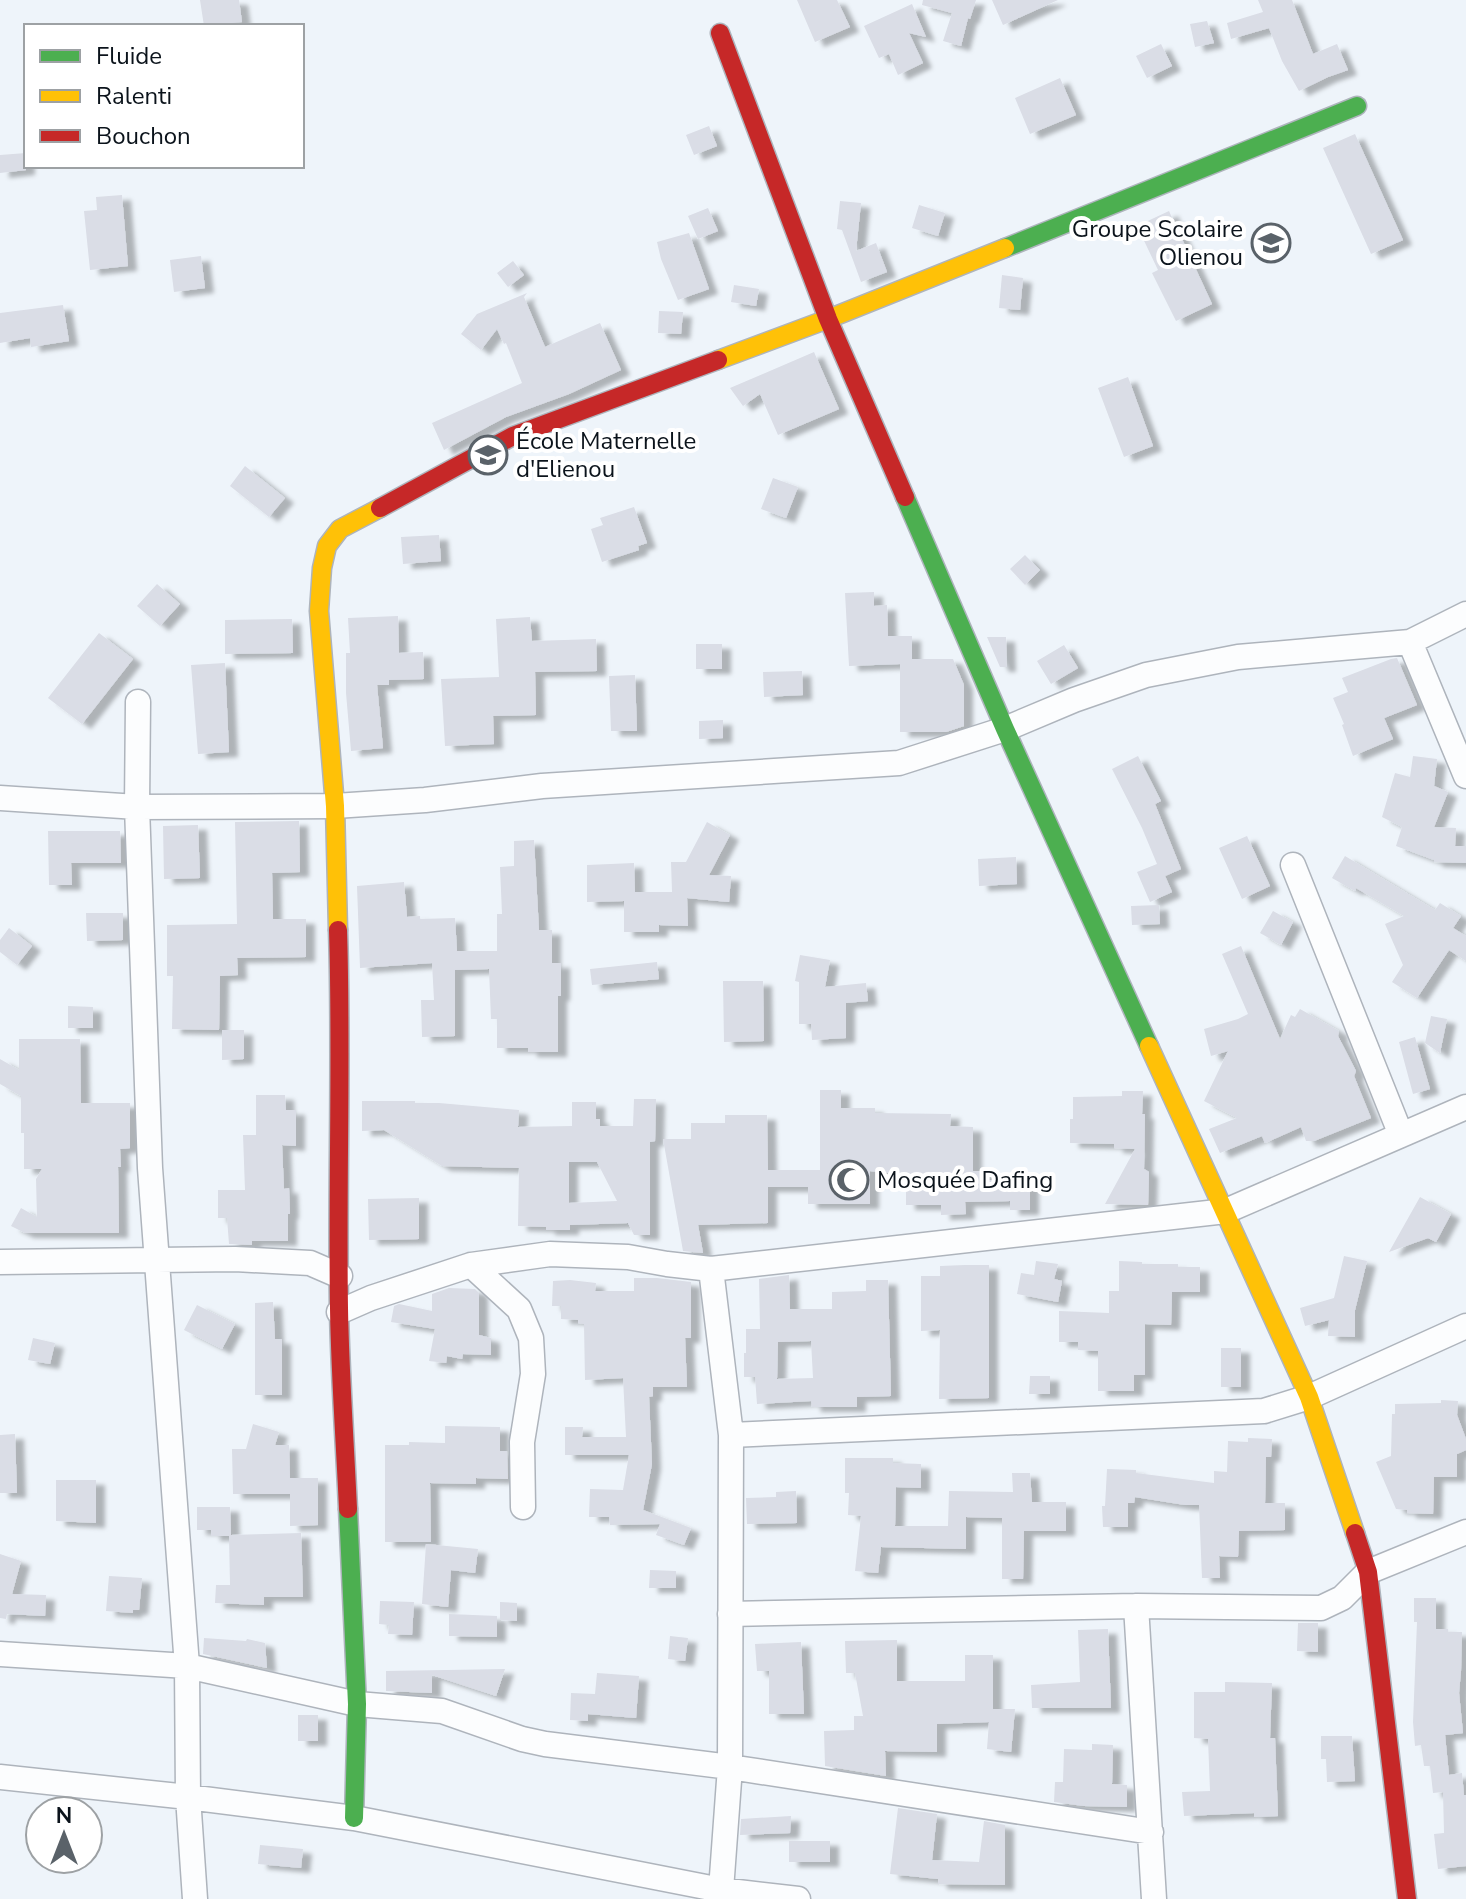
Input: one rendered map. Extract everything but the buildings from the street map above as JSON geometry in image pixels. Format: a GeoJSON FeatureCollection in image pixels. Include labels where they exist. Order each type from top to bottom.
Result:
{"type":"FeatureCollection","features":[{"type":"Feature","properties":{"kind":"street"},"geometry":{"type":"LineString","coordinates":[[720,33],[828,319],[1005,729],[1309,1397],[1368,1572],[1407,1899]]}},
{"type":"Feature","properties":{"kind":"street"},"geometry":{"type":"LineString","coordinates":[[354,1818],[357,1704],[339,1312],[341,1022],[335,806],[319,611],[327,546],[340,529],[513,436],[828,319],[1357,106]]}},
{"type":"Feature","properties":{"kind":"street"},"geometry":{"type":"LineString","coordinates":[[0,798],[137,807],[335,806],[425,800],[542,786],[899,763],[1005,729],[1074,700],[1146,675],[1238,657],[1410,642],[1466,614]]}},
{"type":"Feature","properties":{"kind":"street"},"geometry":{"type":"LineString","coordinates":[[1410,642],[1466,776]]}},
{"type":"Feature","properties":{"kind":"street"},"geometry":{"type":"LineString","coordinates":[[138,702],[137,807],[150,1168],[187,1666],[188,1797],[195,1899]]}},
{"type":"Feature","properties":{"kind":"street"},"geometry":{"type":"LineString","coordinates":[[1293,865],[1401,1135]]}},
{"type":"Feature","properties":{"kind":"street"},"geometry":{"type":"LineString","coordinates":[[339,1312],[371,1298],[471,1265],[550,1254],[628,1257],[711,1269],[1226,1211],[1466,1107]]}},
{"type":"Feature","properties":{"kind":"street"},"geometry":{"type":"LineString","coordinates":[[0,1262],[235,1259],[310,1263],[340,1276]]}},
{"type":"Feature","properties":{"kind":"street"},"geometry":{"type":"LineString","coordinates":[[471,1265],[519,1309],[531,1338],[533,1374],[522,1442],[523,1507]]}},
{"type":"Feature","properties":{"kind":"street"},"geometry":{"type":"LineString","coordinates":[[711,1269],[731,1435],[730,1767],[721,1890]]}},
{"type":"Feature","properties":{"kind":"street"},"geometry":{"type":"LineString","coordinates":[[731,1435],[1264,1411],[1309,1397],[1466,1326]]}},
{"type":"Feature","properties":{"kind":"street"},"geometry":{"type":"LineString","coordinates":[[730,1614],[1136,1606],[1321,1608],[1342,1598],[1368,1572],[1466,1532]]}},
{"type":"Feature","properties":{"kind":"street"},"geometry":{"type":"LineString","coordinates":[[1136,1606],[1154,1899]]}},
{"type":"Feature","properties":{"kind":"street"},"geometry":{"type":"LineString","coordinates":[[0,1654],[187,1666],[357,1704],[442,1711],[545,1744],[730,1767],[1151,1832]]}},
{"type":"Feature","properties":{"kind":"street"},"geometry":{"type":"LineString","coordinates":[[0,1777],[354,1818],[721,1890],[798,1899]]}},
{"type":"Feature","properties":{"kind":"traffic: fast"},"geometry":{"type":"LineString","coordinates":[[1005,248],[1357,106]]}},
{"type":"Feature","properties":{"kind":"traffic: fast"},"geometry":{"type":"LineString","coordinates":[[905,497],[1005,729],[1149,1046]]}},
{"type":"Feature","properties":{"kind":"traffic: fast"},"geometry":{"type":"LineString","coordinates":[[348,1509],[357,1704],[354,1818]]}},
{"type":"Feature","properties":{"kind":"traffic: slow"},"geometry":{"type":"LineString","coordinates":[[718,360],[1005,248]]}},
{"type":"Feature","properties":{"kind":"traffic: slow"},"geometry":{"type":"LineString","coordinates":[[338,930],[335,806],[319,611],[322,568],[327,546],[340,529],[380,508]]}},
{"type":"Feature","properties":{"kind":"traffic: slow"},"geometry":{"type":"LineString","coordinates":[[1149,1046],[1309,1397],[1355,1533]]}},
{"type":"Feature","properties":{"kind":"traffic: jam"},"geometry":{"type":"LineString","coordinates":[[720,33],[828,319],[905,497]]}},
{"type":"Feature","properties":{"kind":"traffic: jam"},"geometry":{"type":"LineString","coordinates":[[380,508],[513,436],[718,360]]}},
{"type":"Feature","properties":{"kind":"traffic: jam"},"geometry":{"type":"LineString","coordinates":[[338,930],[339,1308],[348,1509]]}},
{"type":"Feature","properties":{"kind":"traffic: jam"},"geometry":{"type":"LineString","coordinates":[[1355,1533],[1368,1572],[1407,1899]]}},
{"type":"Feature","properties":{"kind":"place","name":"Groupe Scolaire Olienou"},"geometry":{"type":"Point","coordinates":[1271,243]}},
{"type":"Feature","properties":{"kind":"place","name":"École Maternelle d'Elienou"},"geometry":{"type":"Point","coordinates":[488,455]}},
{"type":"Feature","properties":{"kind":"place","name":"Mosquée Dafing"},"geometry":{"type":"Point","coordinates":[849,1180]}}]}
